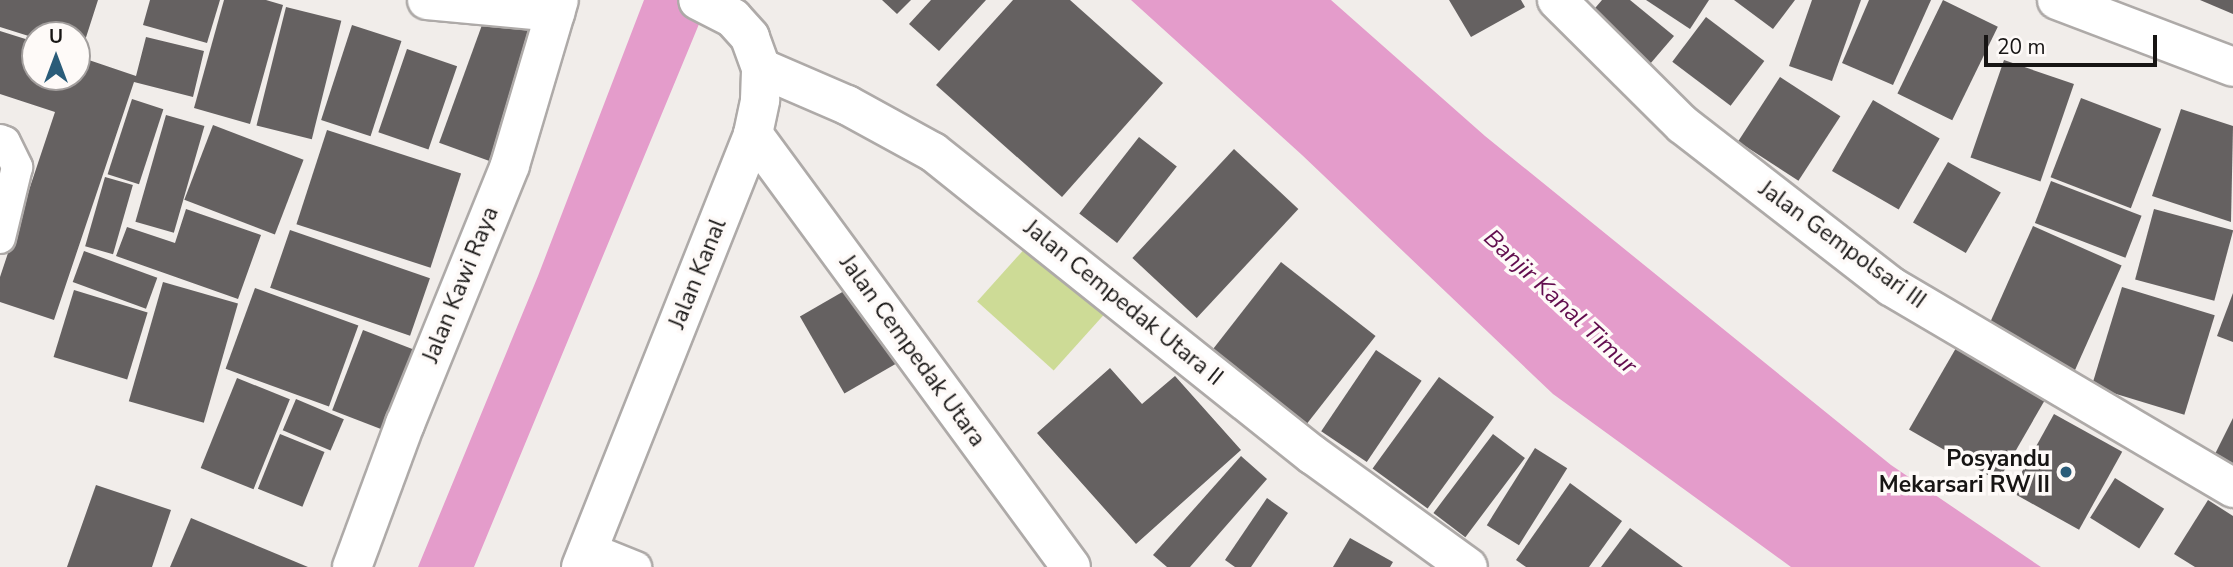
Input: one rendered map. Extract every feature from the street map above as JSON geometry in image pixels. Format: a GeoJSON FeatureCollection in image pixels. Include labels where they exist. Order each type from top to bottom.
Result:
{"type":"FeatureCollection","features":[{"type":"Feature","properties":{"kind":"street"},"geometry":{"type":"LineString","coordinates":[[427,0],[557,6]]}},
{"type":"Feature","properties":{"kind":"street","name":"Jalan Kanal"},"geometry":{"type":"LineString","coordinates":[[585,558],[752,134],[760,100],[761,68],[750,37],[733,18],[698,0]]}},
{"type":"Feature","properties":{"kind":"street","name":"Jalan Gempolsari III"},"geometry":{"type":"LineString","coordinates":[[1557,0],[1683,125],[1892,287],[2233,488]]}},
{"type":"Feature","properties":{"kind":"street"},"geometry":{"type":"LineString","coordinates":[[2057,0],[2233,67]]}},
{"type":"Feature","properties":{"kind":"street","name":"Jalan Kawi Raya"},"geometry":{"type":"LineString","coordinates":[[352,567],[405,424],[510,165],[557,6]]}},
{"type":"Feature","properties":{"kind":"street","name":"Jalan Cempedak Utara II"},"geometry":{"type":"LineString","coordinates":[[761,68],[847,106],[933,152],[1313,455],[1468,567]]}},
{"type":"Feature","properties":{"kind":"street","name":"Jalan Cempedak Utara"},"geometry":{"type":"LineString","coordinates":[[752,134],[1071,567]]}},
{"type":"Feature","properties":{"kind":"lane"},"geometry":{"type":"LineString","coordinates":[[0,140],[5,142],[17,167],[0,238]]}},
{"type":"Feature","properties":{"kind":"lane"},"geometry":{"type":"LineString","coordinates":[[585,558],[636,567]]}},
{"type":"Feature","properties":{"kind":"green space"},"geometry":{"type":"Polygon","coordinates":[[[1028,245],[1105,314],[1054,370],[977,301],[1028,245]]]}},
{"type":"Feature","properties":{"kind":"water"},"geometry":{"type":"Polygon","coordinates":[[[644,0],[709,0],[474,567],[418,567],[538,276],[644,0]]]}},
{"type":"Feature","properties":{"kind":"water","name":"Banjir Kanal Timur"},"geometry":{"type":"Polygon","coordinates":[[[1131,0],[1331,0],[1485,136],[1891,465],[2041,567],[1791,567],[1553,394],[1302,155],[1131,0]]]}},
{"type":"Feature","properties":{"kind":"building"},"geometry":{"type":"Polygon","coordinates":[[[0,0],[98,0],[91,22],[21,21],[21,34],[0,27],[0,0]]]}},
{"type":"Feature","properties":{"kind":"building"},"geometry":{"type":"Polygon","coordinates":[[[150,0],[220,0],[207,43],[143,25],[150,0]]]}},
{"type":"Feature","properties":{"kind":"building"},"geometry":{"type":"Polygon","coordinates":[[[224,0],[266,0],[283,5],[250,124],[194,108],[224,0]]]}},
{"type":"Feature","properties":{"kind":"building"},"geometry":{"type":"Polygon","coordinates":[[[882,0],[911,0],[897,14],[882,0]]]}},
{"type":"Feature","properties":{"kind":"building"},"geometry":{"type":"Polygon","coordinates":[[[931,0],[986,0],[939,51],[909,24],[931,0]]]}},
{"type":"Feature","properties":{"kind":"building"},"geometry":{"type":"Polygon","coordinates":[[[1013,0],[1070,0],[1163,83],[1062,197],[936,85],[1013,0]]]}},
{"type":"Feature","properties":{"kind":"building"},"geometry":{"type":"Polygon","coordinates":[[[1449,0],[1521,0],[1525,7],[1471,37],[1449,0]]]}},
{"type":"Feature","properties":{"kind":"building"},"geometry":{"type":"Polygon","coordinates":[[[1602,0],[1630,0],[1674,36],[1650,64],[1590,14],[1602,0]]]}},
{"type":"Feature","properties":{"kind":"building"},"geometry":{"type":"Polygon","coordinates":[[[1646,0],[1709,0],[1690,29],[1646,0]]]}},
{"type":"Feature","properties":{"kind":"building"},"geometry":{"type":"Polygon","coordinates":[[[1734,0],[1795,0],[1773,29],[1734,0]]]}},
{"type":"Feature","properties":{"kind":"building"},"geometry":{"type":"Polygon","coordinates":[[[1812,0],[1861,0],[1832,81],[1789,66],[1812,0]]]}},
{"type":"Feature","properties":{"kind":"building"},"geometry":{"type":"Polygon","coordinates":[[[1869,0],[1931,0],[1893,85],[1842,63],[1869,0]]]}},
{"type":"Feature","properties":{"kind":"building"},"geometry":{"type":"Polygon","coordinates":[[[1943,0],[1998,27],[1952,120],[1897,93],[1943,0]]]}},
{"type":"Feature","properties":{"kind":"building"},"geometry":{"type":"Polygon","coordinates":[[[2200,0],[2233,0],[2233,14],[2200,0]]]}},
{"type":"Feature","properties":{"kind":"building"},"geometry":{"type":"Polygon","coordinates":[[[286,7],[341,21],[312,139],[256,125],[286,7]]]}},
{"type":"Feature","properties":{"kind":"building"},"geometry":{"type":"Polygon","coordinates":[[[486,14],[538,33],[491,162],[439,143],[486,14]]]}},
{"type":"Feature","properties":{"kind":"building"},"geometry":{"type":"Polygon","coordinates":[[[1706,17],[1764,61],[1731,106],[1672,62],[1706,17]]]}},
{"type":"Feature","properties":{"kind":"building"},"geometry":{"type":"Polygon","coordinates":[[[352,25],[401,41],[371,136],[321,120],[352,25]]]}},
{"type":"Feature","properties":{"kind":"building"},"geometry":{"type":"Polygon","coordinates":[[[0,31],[21,38],[21,91],[91,91],[91,61],[136,76],[146,37],[204,51],[193,97],[134,82],[54,320],[0,302],[0,277],[55,112],[0,94],[0,31]]]}},
{"type":"Feature","properties":{"kind":"building"},"geometry":{"type":"Polygon","coordinates":[[[407,49],[457,66],[428,149],[378,132],[407,49]]]}},
{"type":"Feature","properties":{"kind":"building"},"geometry":{"type":"Polygon","coordinates":[[[2004,60],[2074,84],[2040,181],[1970,157],[2004,60]]]}},
{"type":"Feature","properties":{"kind":"building"},"geometry":{"type":"Polygon","coordinates":[[[1780,77],[1840,116],[1798,181],[1738,142],[1780,77]]]}},
{"type":"Feature","properties":{"kind":"building"},"geometry":{"type":"Polygon","coordinates":[[[2081,98],[2161,129],[2131,208],[2051,177],[2081,98]]]}},
{"type":"Feature","properties":{"kind":"building"},"geometry":{"type":"Polygon","coordinates":[[[132,99],[163,109],[139,184],[108,174],[132,99]]]}},
{"type":"Feature","properties":{"kind":"building"},"geometry":{"type":"Polygon","coordinates":[[[1873,100],[1940,138],[1899,210],[1832,171],[1873,100]]]}},
{"type":"Feature","properties":{"kind":"building"},"geometry":{"type":"Polygon","coordinates":[[[2181,109],[2233,126],[2231,222],[2152,196],[2181,109]]]}},
{"type":"Feature","properties":{"kind":"building"},"geometry":{"type":"Polygon","coordinates":[[[166,115],[204,126],[174,233],[135,222],[166,115]]]}},
{"type":"Feature","properties":{"kind":"building"},"geometry":{"type":"Polygon","coordinates":[[[213,125],[304,160],[275,234],[184,200],[213,125]]]}},
{"type":"Feature","properties":{"kind":"building"},"geometry":{"type":"Polygon","coordinates":[[[327,130],[461,174],[431,268],[296,224],[327,130]]]}},
{"type":"Feature","properties":{"kind":"building"},"geometry":{"type":"Polygon","coordinates":[[[1139,137],[1177,167],[1117,243],[1079,213],[1139,137]]]}},
{"type":"Feature","properties":{"kind":"building"},"geometry":{"type":"Polygon","coordinates":[[[1234,149],[1298,209],[1197,318],[1132,258],[1234,149]]]}},
{"type":"Feature","properties":{"kind":"building"},"geometry":{"type":"Polygon","coordinates":[[[1948,162],[2001,192],[1966,253],[1913,223],[1948,162]]]}},
{"type":"Feature","properties":{"kind":"building"},"geometry":{"type":"Polygon","coordinates":[[[105,177],[133,185],[113,254],[85,246],[105,177]]]}},
{"type":"Feature","properties":{"kind":"building"},"geometry":{"type":"Polygon","coordinates":[[[2051,181],[2142,216],[2125,258],[2035,223],[2051,181]]]}},
{"type":"Feature","properties":{"kind":"building"},"geometry":{"type":"Polygon","coordinates":[[[186,209],[261,235],[238,299],[116,256],[127,227],[175,243],[186,209]]]}},
{"type":"Feature","properties":{"kind":"building"},"geometry":{"type":"Polygon","coordinates":[[[2154,209],[2233,230],[2214,301],[2135,280],[2154,209]]]}},
{"type":"Feature","properties":{"kind":"building"},"geometry":{"type":"Polygon","coordinates":[[[2033,226],[2122,265],[2074,372],[1985,333],[2033,226]]]}},
{"type":"Feature","properties":{"kind":"building"},"geometry":{"type":"Polygon","coordinates":[[[290,230],[430,278],[410,336],[270,288],[290,230]]]}},
{"type":"Feature","properties":{"kind":"building"},"geometry":{"type":"Polygon","coordinates":[[[84,251],[157,278],[146,309],[73,282],[84,251]]]}},
{"type":"Feature","properties":{"kind":"building"},"geometry":{"type":"Polygon","coordinates":[[[1281,262],[1376,336],[1300,432],[1206,358],[1281,262]]]}},
{"type":"Feature","properties":{"kind":"building"},"geometry":{"type":"Polygon","coordinates":[[[163,282],[238,303],[204,423],[129,401],[163,282]]]}},
{"type":"Feature","properties":{"kind":"building"},"geometry":{"type":"Polygon","coordinates":[[[851,287],[896,364],[844,394],[800,316],[851,287]]]}},
{"type":"Feature","properties":{"kind":"building"},"geometry":{"type":"Polygon","coordinates":[[[2122,287],[2215,315],[2184,415],[2092,386],[2122,287]]]}},
{"type":"Feature","properties":{"kind":"building"},"geometry":{"type":"Polygon","coordinates":[[[255,288],[358,326],[329,406],[226,369],[255,288]]]}},
{"type":"Feature","properties":{"kind":"building"},"geometry":{"type":"Polygon","coordinates":[[[74,290],[148,313],[127,379],[54,357],[74,290]]]}},
{"type":"Feature","properties":{"kind":"building"},"geometry":{"type":"Polygon","coordinates":[[[2233,293],[2233,342],[2217,336],[2233,293]]]}},
{"type":"Feature","properties":{"kind":"building"},"geometry":{"type":"Polygon","coordinates":[[[363,330],[416,350],[385,431],[332,410],[363,330]]]}},
{"type":"Feature","properties":{"kind":"building"},"geometry":{"type":"Polygon","coordinates":[[[1956,348],[2045,399],[1998,481],[1909,429],[1956,348]]]}},
{"type":"Feature","properties":{"kind":"building"},"geometry":{"type":"Polygon","coordinates":[[[1376,350],[1422,381],[1367,462],[1321,431],[1376,350]]]}},
{"type":"Feature","properties":{"kind":"building"},"geometry":{"type":"Polygon","coordinates":[[[1110,368],[1142,404],[1175,376],[1241,450],[1136,544],[1037,433],[1110,368]]]}},
{"type":"Feature","properties":{"kind":"building"},"geometry":{"type":"Polygon","coordinates":[[[1439,377],[1494,417],[1428,508],[1373,468],[1439,377]]]}},
{"type":"Feature","properties":{"kind":"building"},"geometry":{"type":"Polygon","coordinates":[[[237,378],[290,399],[254,489],[201,468],[237,378]]]}},
{"type":"Feature","properties":{"kind":"building"},"geometry":{"type":"Polygon","coordinates":[[[296,399],[344,419],[331,451],[283,430],[296,399]]]}},
{"type":"Feature","properties":{"kind":"building","name":"Posyandu Mekarsari RW II"},"geometry":{"type":"Polygon","coordinates":[[[2054,414],[2122,452],[2079,530],[2011,492],[2054,414]]]}},
{"type":"Feature","properties":{"kind":"building"},"geometry":{"type":"Polygon","coordinates":[[[2233,418],[2233,468],[2213,458],[2233,418]]]}},
{"type":"Feature","properties":{"kind":"building"},"geometry":{"type":"Polygon","coordinates":[[[280,434],[325,452],[302,507],[258,489],[280,434]]]}},
{"type":"Feature","properties":{"kind":"building"},"geometry":{"type":"Polygon","coordinates":[[[1493,434],[1525,458],[1465,537],[1433,513],[1493,434]]]}},
{"type":"Feature","properties":{"kind":"building"},"geometry":{"type":"Polygon","coordinates":[[[1535,448],[1567,468],[1519,545],[1487,525],[1535,448]]]}},
{"type":"Feature","properties":{"kind":"building"},"geometry":{"type":"Polygon","coordinates":[[[1241,456],[1267,479],[1190,567],[1167,567],[1153,555],[1241,456]]]}},
{"type":"Feature","properties":{"kind":"building"},"geometry":{"type":"Polygon","coordinates":[[[2115,478],[2164,509],[2139,549],[2090,518],[2115,478]]]}},
{"type":"Feature","properties":{"kind":"building"},"geometry":{"type":"Polygon","coordinates":[[[1570,483],[1622,521],[1589,567],[1526,567],[1516,560],[1570,483]]]}},
{"type":"Feature","properties":{"kind":"building"},"geometry":{"type":"Polygon","coordinates":[[[96,485],[171,510],[152,567],[67,567],[96,485]]]}},
{"type":"Feature","properties":{"kind":"building"},"geometry":{"type":"Polygon","coordinates":[[[1267,498],[1288,513],[1251,567],[1235,567],[1225,560],[1267,498]]]}},
{"type":"Feature","properties":{"kind":"building"},"geometry":{"type":"Polygon","coordinates":[[[2208,500],[2233,516],[2233,567],[2195,567],[2174,554],[2208,500]]]}},
{"type":"Feature","properties":{"kind":"building"},"geometry":{"type":"Polygon","coordinates":[[[191,518],[308,567],[170,567],[191,518]]]}},
{"type":"Feature","properties":{"kind":"building"},"geometry":{"type":"Polygon","coordinates":[[[1630,528],[1683,567],[1601,567],[1630,528]]]}},
{"type":"Feature","properties":{"kind":"building"},"geometry":{"type":"Polygon","coordinates":[[[1350,538],[1393,562],[1390,567],[1333,567],[1350,538]]]}},
{"type":"Feature","properties":{"kind":"place","name":"Posyandu Mekarsari RW II"},"geometry":{"type":"Point","coordinates":[2066,472]}}]}
